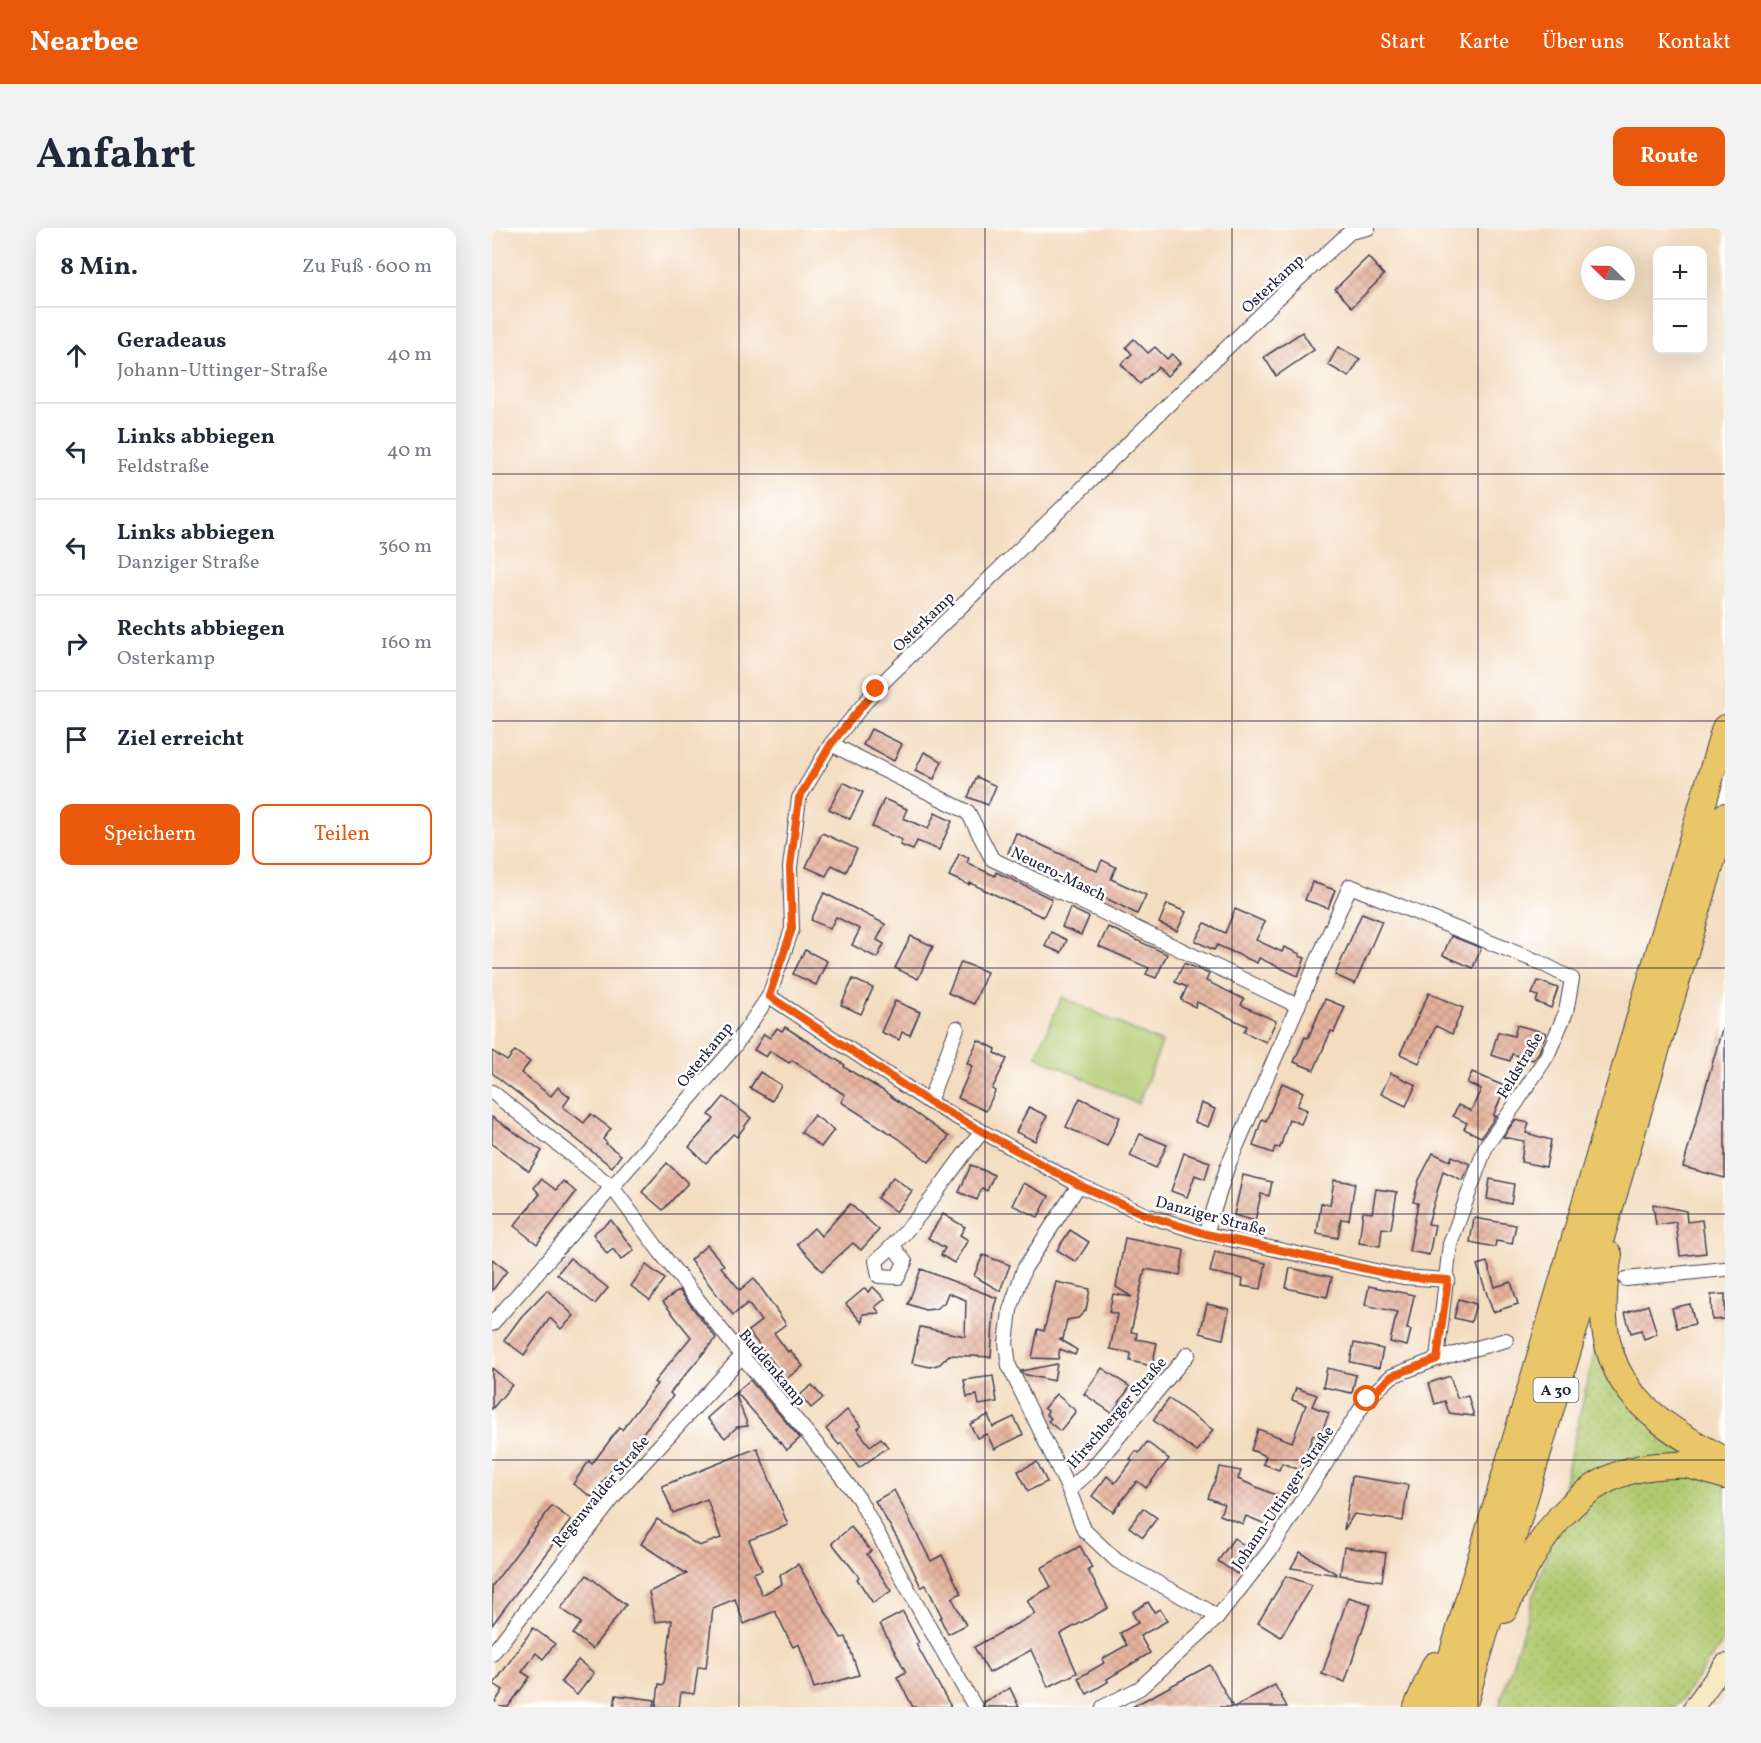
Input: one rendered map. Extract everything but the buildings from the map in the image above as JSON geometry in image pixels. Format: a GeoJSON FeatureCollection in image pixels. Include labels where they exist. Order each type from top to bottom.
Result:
{"type":"FeatureCollection","features":[{"type":"Feature","properties":{"kind":"highway","name":"A 30"},"geometry":{"type":"LineString","coordinates":[[1437,1707],[1725,728]]}},
{"type":"Feature","properties":{"kind":"highway","name":"A 30"},"geometry":{"type":"LineString","coordinates":[[1463,1707],[1725,816]]}},
{"type":"Feature","properties":{"kind":"highway"},"geometry":{"type":"LineString","coordinates":[[1637,1110],[1604,1285],[1604,1323],[1612,1357],[1621,1379],[1658,1420],[1690,1442],[1725,1460]]}},
{"type":"Feature","properties":{"kind":"highway"},"geometry":{"type":"LineString","coordinates":[[1474,1670],[1544,1536],[1572,1503],[1602,1482],[1640,1467],[1683,1464],[1725,1476]]}},
{"type":"Feature","properties":{"kind":"highway"},"geometry":{"type":"LineString","coordinates":[[1417,1707],[1480,1560]]}},
{"type":"Feature","properties":{"kind":"main road"},"geometry":{"type":"LineString","coordinates":[[1694,1707],[1725,1664]]}},
{"type":"Feature","properties":{"kind":"street","name":"Osterkamp"},"geometry":{"type":"LineString","coordinates":[[494,1318],[534,1278],[732,1050],[769,996],[792,929],[790,867],[799,798],[831,744],[876,689],[1279,297],[1350,232],[1368,228]]}},
{"type":"Feature","properties":{"kind":"street","name":"Neuero-Masch"},"geometry":{"type":"LineString","coordinates":[[831,744],[968,812],[992,859],[1298,1006]]}},
{"type":"Feature","properties":{"kind":"street","name":"Feldstraße"},"geometry":{"type":"LineString","coordinates":[[1298,1006],[1350,886],[1539,962],[1572,979],[1566,1012],[1547,1056],[1486,1146],[1450,1244],[1448,1280],[1437,1359]]}},
{"type":"Feature","properties":{"kind":"street","name":"Danziger Straße"},"geometry":{"type":"LineString","coordinates":[[769,996],[929,1102],[1079,1185],[1146,1215],[1206,1234],[1403,1277],[1448,1280]]}},
{"type":"Feature","properties":{"kind":"street"},"geometry":{"type":"LineString","coordinates":[[1206,1234],[1227,1168],[1298,1006]]}},
{"type":"Feature","properties":{"kind":"street"},"geometry":{"type":"LineString","coordinates":[[929,1102],[957,1028]]}},
{"type":"Feature","properties":{"kind":"street","name":"Buddenkamp"},"geometry":{"type":"LineString","coordinates":[[492,1092],[612,1186],[742,1356],[818,1446],[859,1499],[975,1707]]}},
{"type":"Feature","properties":{"kind":"street"},"geometry":{"type":"LineString","coordinates":[[893,1246],[982,1132]]}},
{"type":"Feature","properties":{"kind":"street","name":"Hirschberger Straße"},"geometry":{"type":"LineString","coordinates":[[1079,1185],[1024,1269],[1010,1310],[1006,1343],[1009,1366],[1069,1490],[1084,1530],[1117,1561],[1207,1610],[1217,1618]]}},
{"type":"Feature","properties":{"kind":"street"},"geometry":{"type":"LineString","coordinates":[[1626,1279],[1725,1269]]}},
{"type":"Feature","properties":{"kind":"street","name":"Johann-Uttinger-Straße"},"geometry":{"type":"LineString","coordinates":[[1102,1707],[1140,1688],[1217,1618],[1271,1549],[1367,1399],[1392,1376],[1437,1359],[1506,1340]]}},
{"type":"Feature","properties":{"kind":"street","name":"Hirschberger Straße"},"geometry":{"type":"LineString","coordinates":[[1069,1490],[1089,1472],[1188,1354]]}},
{"type":"Feature","properties":{"kind":"street","name":"Regenwalder Straße"},"geometry":{"type":"LineString","coordinates":[[492,1654],[624,1484],[742,1356]]}},
{"type":"Feature","properties":{"kind":"green space"},"geometry":{"type":"Polygon","coordinates":[[[1062,997],[1162,1043],[1138,1104],[1036,1056],[1062,997]]]}},
{"type":"Feature","properties":{"kind":"green space"},"geometry":{"type":"Polygon","coordinates":[[[1609,1289],[1616,1354],[1648,1404],[1725,1453],[1725,1639],[1676,1707],[1499,1707],[1549,1547],[1609,1289]]]}},
{"type":"Feature","properties":{"kind":"route"},"geometry":{"type":"LineString","coordinates":[[876,689],[831,744],[799,798],[790,867],[792,929],[769,996],[929,1102],[1079,1185],[1146,1215],[1206,1234],[1403,1277],[1448,1280],[1437,1359],[1392,1376],[1367,1399]]}}]}
